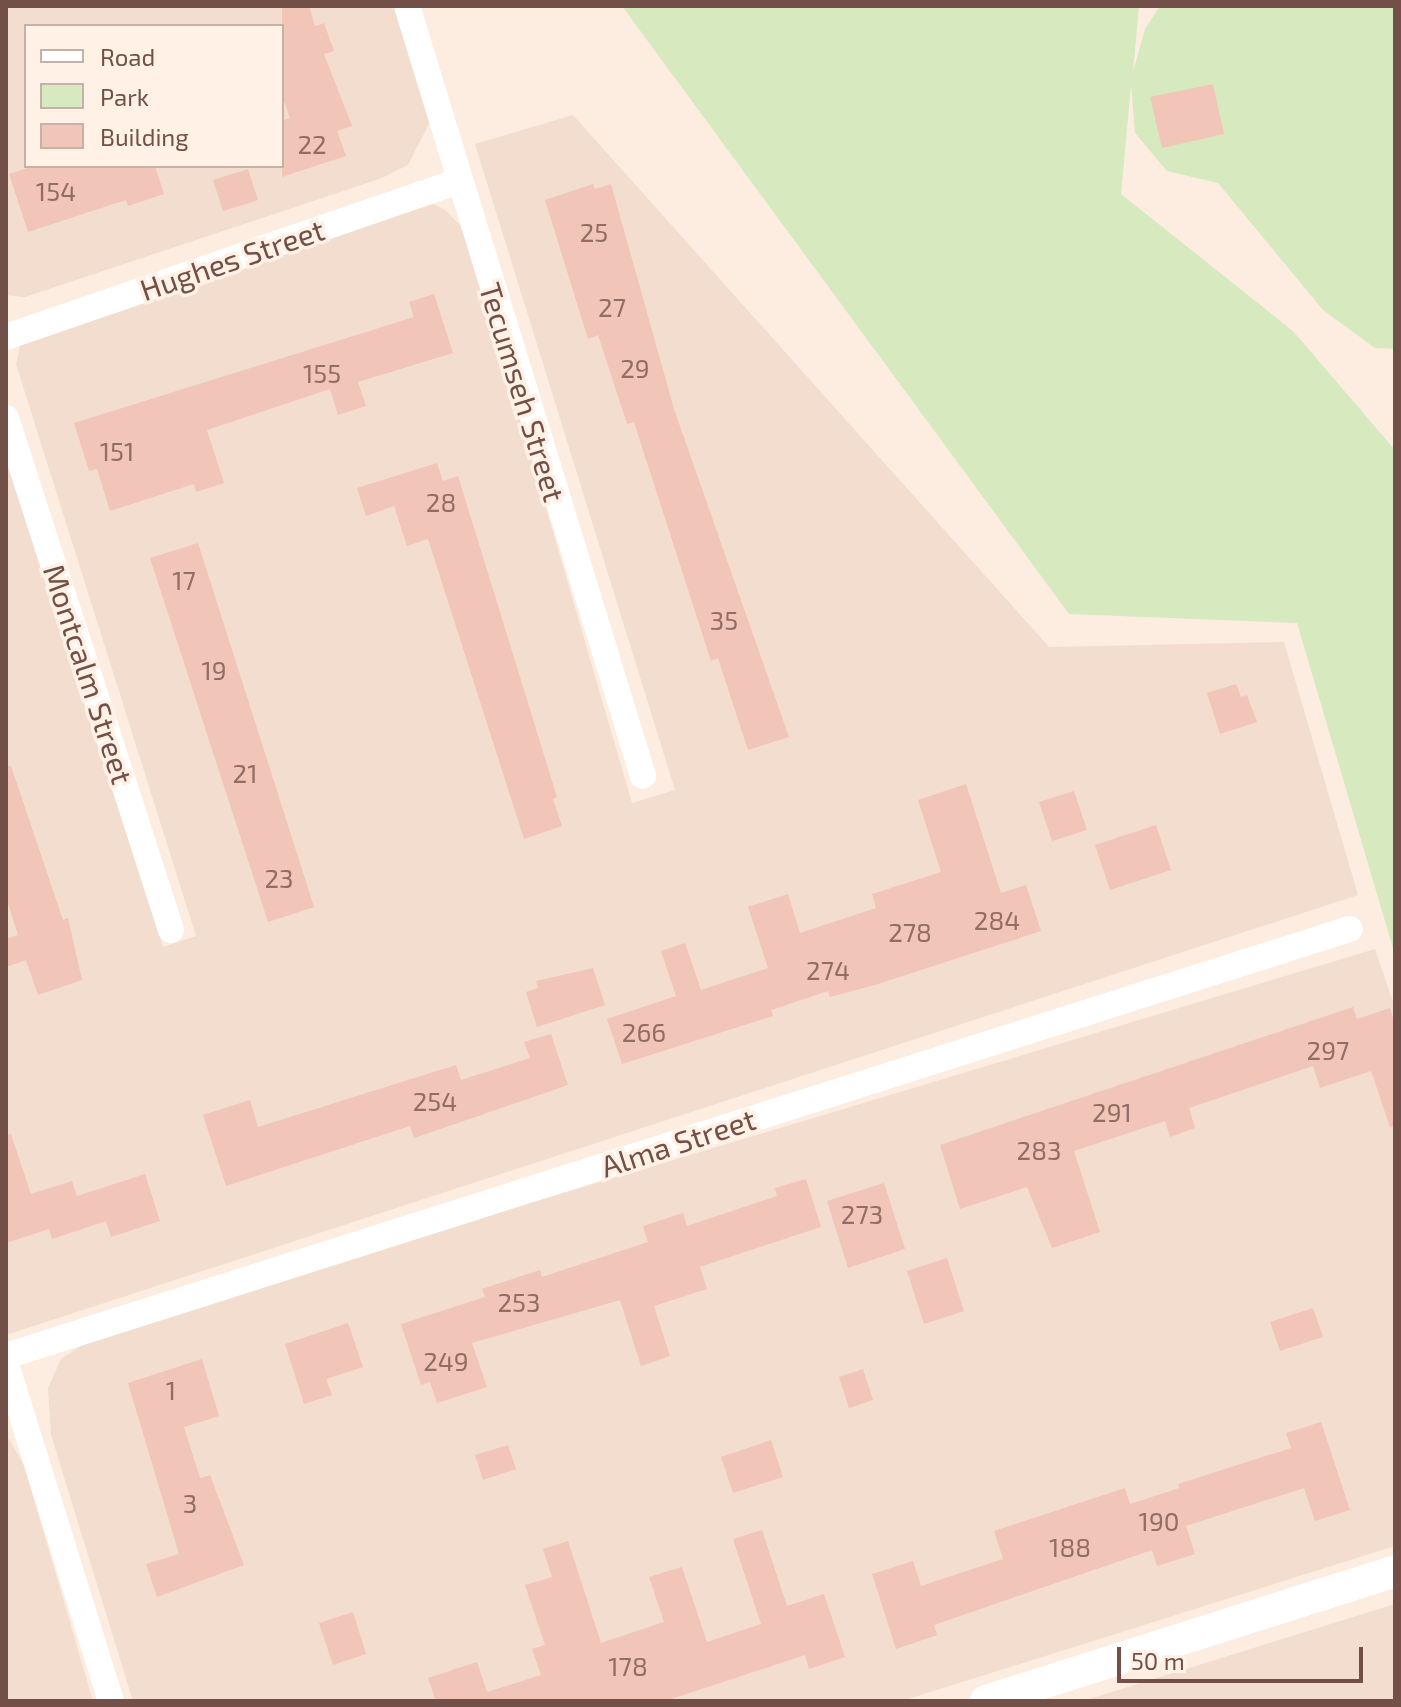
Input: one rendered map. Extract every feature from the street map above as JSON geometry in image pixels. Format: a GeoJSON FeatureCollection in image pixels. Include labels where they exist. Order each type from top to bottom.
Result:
{"type":"FeatureCollection","features":[{"type":"Feature","properties":{"kind":"street","name":"Tecumseh Street"},"geometry":{"type":"LineString","coordinates":[[407,6],[457,182],[643,776]]}},
{"type":"Feature","properties":{"kind":"street","name":"Hughes Street"},"geometry":{"type":"LineString","coordinates":[[6,337],[457,182]]}},
{"type":"Feature","properties":{"kind":"street","name":"Montcalm Street"},"geometry":{"type":"LineString","coordinates":[[6,418],[171,930]]}},
{"type":"Feature","properties":{"kind":"street","name":"Alma Street"},"geometry":{"type":"LineString","coordinates":[[6,1356],[1350,929]]}},
{"type":"Feature","properties":{"kind":"street"},"geometry":{"type":"LineString","coordinates":[[6,1364],[111,1701]]}},
{"type":"Feature","properties":{"kind":"street"},"geometry":{"type":"LineString","coordinates":[[986,1701],[1395,1571]]}},
{"type":"Feature","properties":{"kind":"shaded area"},"geometry":{"type":"Polygon","coordinates":[[[6,6],[395,6],[431,120],[408,165],[382,178],[25,297],[6,295],[6,6]]]}},
{"type":"Feature","properties":{"kind":"shaded area"},"geometry":{"type":"Polygon","coordinates":[[[573,115],[1049,647],[1284,642],[1358,895],[6,1335],[6,446],[163,947],[196,936],[16,364],[23,333],[423,199],[445,210],[465,230],[632,803],[675,790],[475,144],[573,115]]]}},
{"type":"Feature","properties":{"kind":"shaded area"},"geometry":{"type":"Polygon","coordinates":[[[1375,949],[1395,1008],[1395,1546],[902,1701],[133,1701],[51,1435],[48,1388],[61,1359],[102,1332],[1375,949]]]}},
{"type":"Feature","properties":{"kind":"shaded area"},"geometry":{"type":"Polygon","coordinates":[[[6,1434],[24,1465],[93,1701],[6,1701],[6,1434]]]}},
{"type":"Feature","properties":{"kind":"shaded area"},"geometry":{"type":"Polygon","coordinates":[[[1395,1604],[1395,1701],[1083,1701],[1395,1604]]]}},
{"type":"Feature","properties":{"kind":"green space"},"geometry":{"type":"Polygon","coordinates":[[[622,6],[1139,6],[1133,72],[1145,29],[1160,6],[1395,6],[1395,349],[1375,348],[1323,310],[1218,183],[1167,171],[1135,133],[1131,85],[1121,194],[1293,331],[1395,450],[1395,955],[1297,623],[1069,614],[622,6]]]}},
{"type":"Feature","properties":{"kind":"building"},"geometry":{"type":"Polygon","coordinates":[[[282,6],[309,6],[315,26],[324,23],[334,51],[324,54],[352,126],[337,131],[346,156],[282,177],[284,120],[290,118],[284,101],[282,6]]]}},
{"type":"Feature","properties":{"kind":"building"},"geometry":{"type":"Polygon","coordinates":[[[1213,84],[1224,134],[1162,148],[1150,97],[1213,84]]]}},
{"type":"Feature","properties":{"kind":"building"},"geometry":{"type":"Polygon","coordinates":[[[28,168],[156,168],[164,194],[128,206],[126,200],[28,232],[9,174],[28,168]]]}},
{"type":"Feature","properties":{"kind":"building"},"geometry":{"type":"Polygon","coordinates":[[[248,169],[258,200],[223,211],[213,180],[248,169]]]}},
{"type":"Feature","properties":{"kind":"building"},"geometry":{"type":"Polygon","coordinates":[[[593,184],[595,189],[611,184],[674,409],[789,737],[748,750],[718,658],[711,661],[634,422],[627,424],[598,335],[588,339],[545,200],[593,184]]]}},
{"type":"Feature","properties":{"kind":"building"},"geometry":{"type":"Polygon","coordinates":[[[434,294],[453,353],[358,382],[366,406],[338,415],[330,389],[207,430],[224,483],[196,492],[194,484],[110,511],[97,469],[89,471],[74,423],[414,317],[409,302],[434,294]]]}},
{"type":"Feature","properties":{"kind":"building"},"geometry":{"type":"Polygon","coordinates":[[[437,463],[443,481],[458,476],[557,797],[553,799],[562,826],[524,839],[428,539],[407,546],[394,506],[366,516],[357,488],[437,463]]]}},
{"type":"Feature","properties":{"kind":"building"},"geometry":{"type":"Polygon","coordinates":[[[198,543],[314,907],[268,922],[150,558],[198,543]]]}},
{"type":"Feature","properties":{"kind":"building"},"geometry":{"type":"Polygon","coordinates":[[[1236,684],[1241,697],[1247,695],[1257,722],[1220,734],[1207,693],[1236,684]]]}},
{"type":"Feature","properties":{"kind":"building"},"geometry":{"type":"Polygon","coordinates":[[[6,766],[11,766],[63,920],[68,918],[82,980],[38,995],[26,960],[6,967],[6,939],[18,935],[6,897],[6,766]]]}},
{"type":"Feature","properties":{"kind":"building"},"geometry":{"type":"Polygon","coordinates":[[[966,784],[1001,893],[1026,885],[1041,931],[878,984],[830,997],[828,991],[771,1010],[773,1016],[622,1064],[607,1019],[676,996],[661,951],[685,943],[701,990],[768,968],[748,907],[788,894],[800,933],[876,908],[872,894],[941,872],[918,800],[966,784]]]}},
{"type":"Feature","properties":{"kind":"building"},"geometry":{"type":"Polygon","coordinates":[[[1074,791],[1087,830],[1052,841],[1039,802],[1074,791]]]}},
{"type":"Feature","properties":{"kind":"building"},"geometry":{"type":"Polygon","coordinates":[[[1156,825],[1171,870],[1110,890],[1095,845],[1156,825]]]}},
{"type":"Feature","properties":{"kind":"building"},"geometry":{"type":"Polygon","coordinates":[[[593,968],[605,1005],[537,1027],[526,992],[538,988],[536,981],[593,968]]]}},
{"type":"Feature","properties":{"kind":"building"},"geometry":{"type":"Polygon","coordinates":[[[1353,1007],[1357,1019],[1390,1008],[1395,1025],[1395,1126],[1390,1127],[1371,1071],[1320,1088],[1313,1066],[1189,1108],[1195,1128],[1170,1137],[1165,1121],[1074,1151],[1100,1232],[1052,1248],[1027,1187],[960,1209],[940,1145],[1353,1007]]]}},
{"type":"Feature","properties":{"kind":"building"},"geometry":{"type":"Polygon","coordinates":[[[551,1034],[568,1085],[414,1138],[410,1126],[226,1186],[203,1115],[250,1100],[258,1127],[456,1065],[461,1080],[530,1058],[524,1042],[551,1034]]]}},
{"type":"Feature","properties":{"kind":"building"},"geometry":{"type":"Polygon","coordinates":[[[11,1134],[31,1194],[72,1181],[77,1196],[145,1174],[160,1221],[111,1237],[106,1221],[52,1239],[49,1229],[6,1243],[6,1135],[11,1134]]]}},
{"type":"Feature","properties":{"kind":"building"},"geometry":{"type":"Polygon","coordinates":[[[806,1179],[821,1227],[700,1267],[707,1289],[654,1306],[670,1356],[641,1366],[620,1300],[472,1343],[487,1387],[437,1403],[430,1382],[421,1385],[401,1324],[485,1297],[482,1289],[540,1270],[542,1277],[648,1242],[643,1226],[683,1213],[687,1226],[777,1196],[775,1188],[806,1179]]]}},
{"type":"Feature","properties":{"kind":"building"},"geometry":{"type":"Polygon","coordinates":[[[884,1183],[905,1249],[848,1268],[827,1201],[884,1183]]]}},
{"type":"Feature","properties":{"kind":"building"},"geometry":{"type":"Polygon","coordinates":[[[947,1258],[964,1311],[924,1324],[907,1271],[947,1258]]]}},
{"type":"Feature","properties":{"kind":"building"},"geometry":{"type":"Polygon","coordinates":[[[1313,1308],[1323,1337],[1280,1351],[1270,1322],[1313,1308]]]}},
{"type":"Feature","properties":{"kind":"building"},"geometry":{"type":"Polygon","coordinates":[[[348,1323],[363,1367],[326,1379],[332,1395],[304,1404],[285,1344],[348,1323]]]}},
{"type":"Feature","properties":{"kind":"building"},"geometry":{"type":"Polygon","coordinates":[[[202,1359],[219,1416],[184,1427],[200,1478],[210,1475],[244,1565],[157,1597],[146,1564],[179,1554],[128,1383],[202,1359]]]}},
{"type":"Feature","properties":{"kind":"building"},"geometry":{"type":"Polygon","coordinates":[[[863,1369],[873,1400],[849,1408],[839,1377],[863,1369]]]}},
{"type":"Feature","properties":{"kind":"building"},"geometry":{"type":"Polygon","coordinates":[[[1321,1422],[1350,1510],[1315,1521],[1304,1488],[1186,1526],[1195,1554],[1157,1566],[1152,1550],[934,1625],[937,1635],[896,1649],[872,1574],[913,1561],[921,1586],[1003,1559],[994,1531],[1125,1488],[1130,1504],[1179,1488],[1178,1484],[1291,1448],[1286,1433],[1321,1422]]]}},
{"type":"Feature","properties":{"kind":"building"},"geometry":{"type":"Polygon","coordinates":[[[771,1440],[783,1477],[733,1493],[721,1457],[771,1440]]]}},
{"type":"Feature","properties":{"kind":"building"},"geometry":{"type":"Polygon","coordinates":[[[508,1445],[516,1469],[483,1480],[475,1455],[508,1445]]]}},
{"type":"Feature","properties":{"kind":"building"},"geometry":{"type":"Polygon","coordinates":[[[762,1530],[787,1606],[824,1594],[845,1657],[809,1669],[805,1655],[665,1701],[436,1701],[428,1678],[477,1662],[487,1692],[541,1675],[532,1649],[545,1645],[525,1585],[552,1577],[543,1549],[568,1541],[601,1643],[664,1622],[649,1577],[682,1567],[707,1642],[761,1624],[733,1539],[762,1530]]]}},
{"type":"Feature","properties":{"kind":"building"},"geometry":{"type":"Polygon","coordinates":[[[353,1612],[366,1654],[333,1665],[319,1623],[353,1612]]]}}]}
